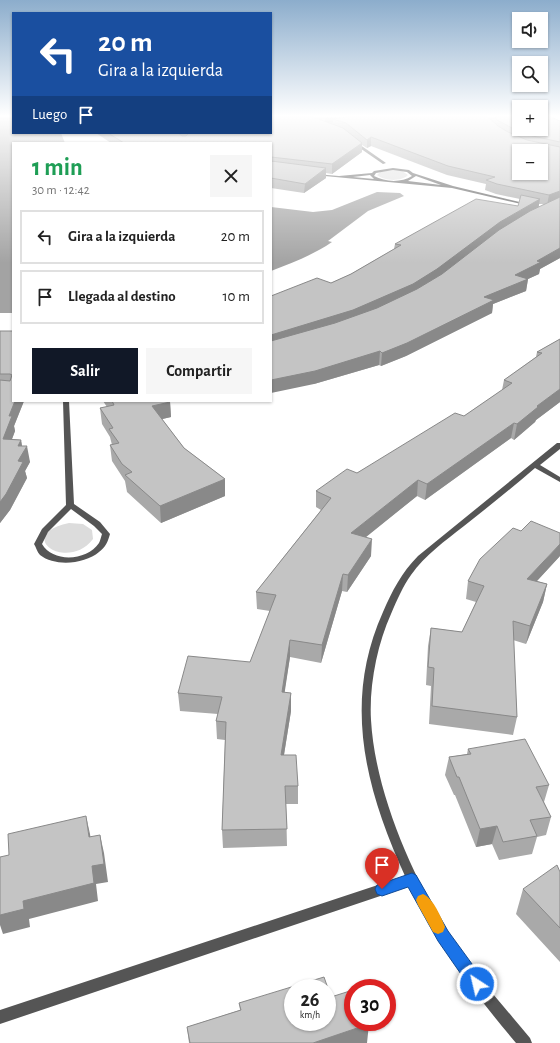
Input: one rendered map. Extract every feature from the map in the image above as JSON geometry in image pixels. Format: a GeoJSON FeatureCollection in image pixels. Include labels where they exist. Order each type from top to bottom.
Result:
{"type":"FeatureCollection","features":[{"type":"Feature","properties":{"kind":"street"},"geometry":{"type":"LineString","coordinates":[[383,170],[385,166]]}},
{"type":"Feature","properties":{"kind":"street"},"geometry":{"type":"LineString","coordinates":[[392,166],[452,187],[539,207]]}},
{"type":"Feature","properties":{"kind":"street"},"geometry":{"type":"LineString","coordinates":[[339,177],[372,174],[383,170],[404,170]]}},
{"type":"Feature","properties":{"kind":"street"},"geometry":{"type":"LineString","coordinates":[[308,174],[452,187]]}},
{"type":"Feature","properties":{"kind":"street"},"geometry":{"type":"LineString","coordinates":[[372,174],[375,178],[384,180]]}},
{"type":"Feature","properties":{"kind":"street"},"geometry":{"type":"LineString","coordinates":[[398,181],[409,180],[414,176],[414,174]]}},
{"type":"Feature","properties":{"kind":"street"},"geometry":{"type":"LineString","coordinates":[[66,402],[70,505],[45,531],[38,544],[39,549],[44,554],[53,558],[74,559],[85,556],[102,546],[106,539],[106,534],[97,524],[70,505]]}},
{"type":"Feature","properties":{"kind":"street"},"geometry":{"type":"LineString","coordinates":[[525,1043],[486,996],[443,936],[412,880],[389,821],[372,768],[366,722],[368,674],[373,649],[383,621],[398,588],[410,570],[428,551],[560,445]]}},
{"type":"Feature","properties":{"kind":"street"},"geometry":{"type":"LineString","coordinates":[[535,465],[560,480]]}},
{"type":"Feature","properties":{"kind":"street"},"geometry":{"type":"LineString","coordinates":[[0,1017],[412,880]]}},
{"type":"Feature","properties":{"kind":"shaded area"},"geometry":{"type":"Polygon","coordinates":[[[0,166],[12,166],[12,313],[0,313],[0,166]]]}},
{"type":"Feature","properties":{"kind":"shaded area"},"geometry":{"type":"Polygon","coordinates":[[[393,170],[402,171],[408,175],[401,179],[392,180],[384,179],[377,175],[380,172],[393,170]]]}},
{"type":"Feature","properties":{"kind":"shaded area"},"geometry":{"type":"Polygon","coordinates":[[[377,192],[400,193],[404,196],[368,211],[328,241],[332,242],[317,251],[295,262],[272,271],[272,207],[313,212],[332,210],[377,192]]]}},
{"type":"Feature","properties":{"kind":"shaded area"},"geometry":{"type":"Polygon","coordinates":[[[69,523],[83,524],[92,530],[93,539],[82,549],[70,553],[59,552],[50,548],[45,542],[45,535],[53,529],[69,523]]]}},
{"type":"Feature","properties":{"kind":"building"},"geometry":{"type":"Polygon","coordinates":[[[272,166],[308,166],[326,168],[305,184],[272,178],[272,166]]]}},
{"type":"Feature","properties":{"kind":"building"},"geometry":{"type":"Polygon","coordinates":[[[447,166],[512,166],[512,180],[548,180],[548,166],[560,166],[560,191],[549,195],[497,184],[486,180],[495,177],[447,166]]]}},
{"type":"Feature","properties":{"kind":"building"},"geometry":{"type":"Polygon","coordinates":[[[521,195],[540,199],[500,222],[437,269],[413,284],[353,310],[272,335],[272,296],[317,278],[331,283],[351,274],[401,245],[395,244],[476,199],[518,206],[521,195]]]}},
{"type":"Feature","properties":{"kind":"building"},"geometry":{"type":"Polygon","coordinates":[[[560,197],[560,248],[537,261],[541,262],[515,275],[528,279],[484,297],[494,300],[407,343],[382,353],[380,351],[315,371],[272,380],[272,341],[335,323],[377,308],[417,289],[442,274],[499,230],[530,211],[560,197]]]}},
{"type":"Feature","properties":{"kind":"building"},"geometry":{"type":"Polygon","coordinates":[[[0,331],[12,331],[12,375],[0,374],[0,331]]]}},
{"type":"Feature","properties":{"kind":"building"},"geometry":{"type":"Polygon","coordinates":[[[560,339],[560,389],[537,406],[538,407],[517,424],[514,423],[427,484],[418,480],[351,533],[372,539],[348,575],[343,574],[322,645],[290,640],[282,692],[291,693],[281,755],[296,755],[298,786],[285,786],[287,829],[222,830],[226,722],[216,721],[222,697],[178,693],[188,656],[250,662],[276,595],[256,592],[331,498],[316,491],[347,469],[357,473],[455,413],[464,416],[512,383],[504,380],[542,353],[537,352],[560,339]]]}},
{"type":"Feature","properties":{"kind":"building"},"geometry":{"type":"Polygon","coordinates":[[[12,375],[12,402],[15,402],[9,416],[12,416],[3,439],[21,440],[18,446],[27,446],[18,461],[23,462],[6,494],[0,502],[0,380],[10,381],[12,375]]]}},
{"type":"Feature","properties":{"kind":"building"},"geometry":{"type":"Polygon","coordinates":[[[112,402],[170,402],[152,406],[184,448],[225,479],[160,506],[125,475],[132,472],[122,464],[110,445],[119,443],[109,429],[113,428],[100,408],[114,405],[112,402]]]}},
{"type":"Feature","properties":{"kind":"building"},"geometry":{"type":"Polygon","coordinates":[[[531,521],[560,533],[560,544],[527,579],[547,584],[530,626],[513,621],[517,717],[432,706],[434,668],[428,667],[431,628],[462,632],[484,586],[468,581],[480,559],[513,528],[521,531],[531,521]]]}},
{"type":"Feature","properties":{"kind":"building"},"geometry":{"type":"Polygon","coordinates":[[[525,739],[549,785],[536,787],[551,817],[530,820],[537,836],[503,842],[497,826],[480,829],[459,777],[457,777],[449,757],[471,754],[468,749],[525,739]]]}},
{"type":"Feature","properties":{"kind":"building"},"geometry":{"type":"Polygon","coordinates":[[[86,816],[89,837],[100,835],[104,864],[92,866],[94,883],[23,901],[24,909],[0,915],[0,857],[9,855],[8,834],[86,816]]]}},
{"type":"Feature","properties":{"kind":"building"},"geometry":{"type":"Polygon","coordinates":[[[557,865],[560,872],[560,928],[523,889],[557,865]]]}},
{"type":"Feature","properties":{"kind":"building"},"geometry":{"type":"Polygon","coordinates":[[[284,989],[284,1031],[336,1031],[336,995],[344,993],[344,1031],[348,1031],[313,1043],[190,1043],[187,1027],[241,1010],[239,1003],[284,989]]]}},
{"type":"Feature","properties":{"kind":"slow traffic"},"geometry":{"type":"LineString","coordinates":[[423,900],[438,927]]}},
{"type":"Feature","properties":{"kind":"route"},"geometry":{"type":"LineString","coordinates":[[382,889],[412,880],[443,936],[477,984]]}}]}
